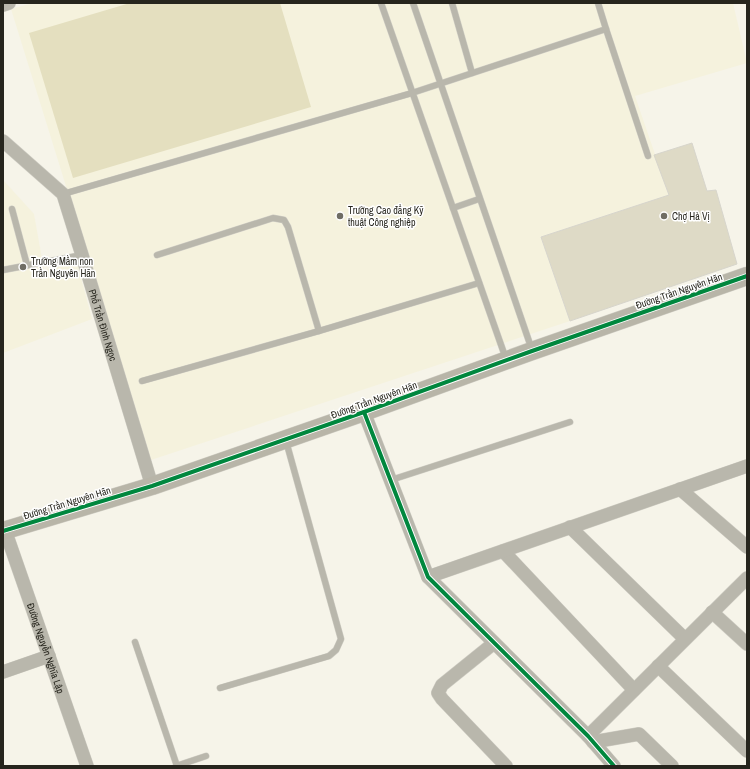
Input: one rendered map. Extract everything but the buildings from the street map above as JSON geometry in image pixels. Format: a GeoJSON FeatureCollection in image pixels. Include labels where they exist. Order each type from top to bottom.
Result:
{"type":"FeatureCollection","features":[{"type":"Feature","properties":{"kind":"street"},"geometry":{"type":"LineString","coordinates":[[3,5],[9,3]]}},
{"type":"Feature","properties":{"kind":"street"},"geometry":{"type":"LineString","coordinates":[[3,141],[63,194]]}},
{"type":"Feature","properties":{"kind":"street","name":"Phố Trần Đình Ngọc"},"geometry":{"type":"LineString","coordinates":[[63,194],[152,486]]}},
{"type":"Feature","properties":{"kind":"street","name":"Đường Trần Nguyên Hãn"},"geometry":{"type":"LineString","coordinates":[[4,530],[152,486],[286,440],[532,351],[747,276]]}},
{"type":"Feature","properties":{"kind":"street"},"geometry":{"type":"LineString","coordinates":[[364,412],[428,577],[590,739],[614,766]]}},
{"type":"Feature","properties":{"kind":"street"},"geometry":{"type":"LineString","coordinates":[[428,577],[747,466]]}},
{"type":"Feature","properties":{"kind":"street"},"geometry":{"type":"LineString","coordinates":[[680,489],[747,547]]}},
{"type":"Feature","properties":{"kind":"street"},"geometry":{"type":"LineString","coordinates":[[570,527],[685,639]]}},
{"type":"Feature","properties":{"kind":"street","name":"Đường Nguyễn Nghĩa Lập"},"geometry":{"type":"LineString","coordinates":[[4,530],[87,766]]}},
{"type":"Feature","properties":{"kind":"street"},"geometry":{"type":"LineString","coordinates":[[503,551],[634,690]]}},
{"type":"Feature","properties":{"kind":"street"},"geometry":{"type":"LineString","coordinates":[[590,739],[634,690],[747,578]]}},
{"type":"Feature","properties":{"kind":"street"},"geometry":{"type":"LineString","coordinates":[[712,612],[747,644]]}},
{"type":"Feature","properties":{"kind":"street"},"geometry":{"type":"LineString","coordinates":[[494,643],[442,685],[438,693],[506,766]]}},
{"type":"Feature","properties":{"kind":"street"},"geometry":{"type":"LineString","coordinates":[[3,672],[49,656]]}},
{"type":"Feature","properties":{"kind":"street"},"geometry":{"type":"LineString","coordinates":[[658,666],[747,751]]}},
{"type":"Feature","properties":{"kind":"street"},"geometry":{"type":"LineString","coordinates":[[590,739],[639,734],[672,766]]}},
{"type":"Feature","properties":{"kind":"lane"},"geometry":{"type":"LineString","coordinates":[[381,3],[506,361]]}},
{"type":"Feature","properties":{"kind":"lane"},"geometry":{"type":"LineString","coordinates":[[413,3],[532,351]]}},
{"type":"Feature","properties":{"kind":"lane"},"geometry":{"type":"LineString","coordinates":[[452,3],[472,73]]}},
{"type":"Feature","properties":{"kind":"lane"},"geometry":{"type":"LineString","coordinates":[[598,3],[648,156]]}},
{"type":"Feature","properties":{"kind":"lane"},"geometry":{"type":"LineString","coordinates":[[63,194],[412,93],[606,29]]}},
{"type":"Feature","properties":{"kind":"lane"},"geometry":{"type":"LineString","coordinates":[[453,208],[479,199]]}},
{"type":"Feature","properties":{"kind":"lane"},"geometry":{"type":"LineString","coordinates":[[12,209],[27,265]]}},
{"type":"Feature","properties":{"kind":"lane"},"geometry":{"type":"LineString","coordinates":[[158,255],[273,218],[284,220],[288,227],[319,331]]}},
{"type":"Feature","properties":{"kind":"lane"},"geometry":{"type":"LineString","coordinates":[[3,270],[82,255]]}},
{"type":"Feature","properties":{"kind":"lane"},"geometry":{"type":"LineString","coordinates":[[142,381],[319,331],[479,283]]}},
{"type":"Feature","properties":{"kind":"lane"},"geometry":{"type":"LineString","coordinates":[[391,480],[570,422]]}},
{"type":"Feature","properties":{"kind":"lane"},"geometry":{"type":"LineString","coordinates":[[220,688],[329,656],[336,650],[341,639],[286,440]]}},
{"type":"Feature","properties":{"kind":"lane"},"geometry":{"type":"LineString","coordinates":[[135,642],[176,766],[206,756]]}},
{"type":"Feature","properties":{"kind":"shaded area","name":"Trường Cao đẳng Kỹ thuật Công nghiệp"},"geometry":{"type":"Polygon","coordinates":[[[33,3],[733,3],[747,63],[635,96],[669,195],[541,237],[570,321],[151,460],[11,9],[33,3]]]}},
{"type":"Feature","properties":{"kind":"shaded area"},"geometry":{"type":"Polygon","coordinates":[[[130,3],[280,3],[311,107],[73,178],[29,33],[130,3]]]}},
{"type":"Feature","properties":{"kind":"shaded area","name":"Trường Mầm non Trần Nguyên Hãn"},"geometry":{"type":"Polygon","coordinates":[[[3,180],[34,214],[44,270],[77,263],[92,319],[3,353],[3,180]]]}},
{"type":"Feature","properties":{"kind":"cycle path"},"geometry":{"type":"LineString","coordinates":[[3,531],[152,486],[747,276]]}},
{"type":"Feature","properties":{"kind":"cycle path"},"geometry":{"type":"LineString","coordinates":[[364,412],[428,577],[588,736],[614,766]]}},
{"type":"Feature","properties":{"kind":"place","name":"Trường Cao đẳng Kỹ thuật Công nghiệp"},"geometry":{"type":"Point","coordinates":[340,216]}},
{"type":"Feature","properties":{"kind":"place","name":"Chợ Hà Vị"},"geometry":{"type":"Point","coordinates":[664,216]}},
{"type":"Feature","properties":{"kind":"place","name":"Trường Mầm non Trần Nguyên Hãn"},"geometry":{"type":"Point","coordinates":[23,267]}}]}
